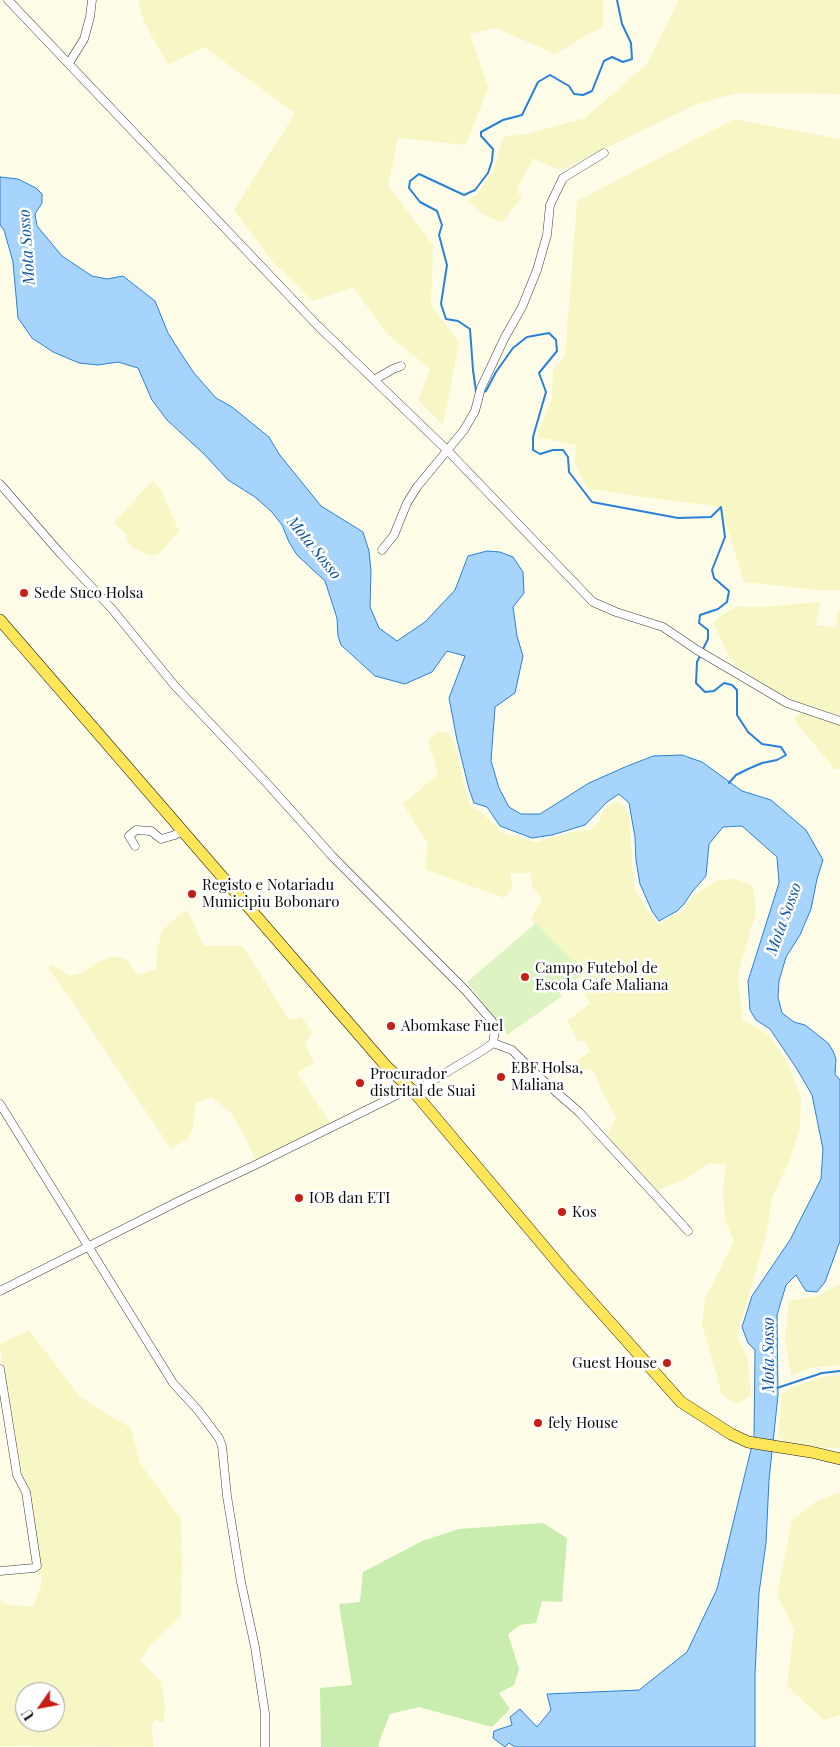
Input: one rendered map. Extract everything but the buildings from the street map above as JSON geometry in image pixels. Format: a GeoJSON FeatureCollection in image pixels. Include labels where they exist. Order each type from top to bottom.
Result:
{"type":"FeatureCollection","features":[{"type":"Feature","properties":{"kind":"main road"},"geometry":{"type":"LineString","coordinates":[[0,620],[386,1066],[414,1092],[556,1260],[681,1402],[731,1434],[748,1442],[811,1452],[840,1459]]}},
{"type":"Feature","properties":{"kind":"street"},"geometry":{"type":"LineString","coordinates":[[8,0],[304,312],[448,452],[593,602],[616,612],[663,627],[697,650],[787,703],[840,721]]}},
{"type":"Feature","properties":{"kind":"street"},"geometry":{"type":"LineString","coordinates":[[69,63],[84,39],[92,0]]}},
{"type":"Feature","properties":{"kind":"street"},"geometry":{"type":"LineString","coordinates":[[382,550],[394,535],[406,503],[431,470],[448,452],[475,411],[479,392],[505,337],[522,307],[538,270],[547,235],[550,205],[562,178],[604,153]]}},
{"type":"Feature","properties":{"kind":"street"},"geometry":{"type":"LineString","coordinates":[[374,380],[401,366]]}},
{"type":"Feature","properties":{"kind":"street"},"geometry":{"type":"LineString","coordinates":[[0,484],[112,609],[175,686],[264,780],[333,858],[472,998],[492,1021],[495,1030],[493,1043],[414,1092],[405,1091],[0,1291]]}},
{"type":"Feature","properties":{"kind":"street"},"geometry":{"type":"LineString","coordinates":[[135,846],[129,836],[136,830],[151,831],[161,839],[175,835],[182,830]]}},
{"type":"Feature","properties":{"kind":"street"},"geometry":{"type":"LineString","coordinates":[[493,1043],[512,1050],[579,1112],[688,1231]]}},
{"type":"Feature","properties":{"kind":"street"},"geometry":{"type":"LineString","coordinates":[[0,1104],[173,1383],[197,1409],[219,1438],[222,1446],[226,1496],[239,1573],[255,1647],[265,1712],[265,1747]]}},
{"type":"Feature","properties":{"kind":"street"},"geometry":{"type":"LineString","coordinates":[[0,1369],[17,1475],[26,1492],[37,1566],[34,1568],[0,1571]]}},
{"type":"Feature","properties":{"kind":"green space"},"geometry":{"type":"Polygon","coordinates":[[[138,0],[603,0],[603,26],[555,54],[496,28],[470,34],[488,88],[466,145],[398,138],[388,185],[433,245],[431,304],[459,343],[443,425],[418,400],[430,369],[387,334],[353,287],[313,301],[272,261],[234,210],[295,113],[204,47],[168,65],[144,22],[138,0]]]}},
{"type":"Feature","properties":{"kind":"green space"},"geometry":{"type":"Polygon","coordinates":[[[679,0],[840,0],[840,94],[738,93],[697,104],[561,170],[533,159],[518,188],[518,193],[522,197],[502,223],[483,214],[467,201],[476,195],[494,170],[503,137],[527,134],[585,118],[647,64],[679,0]]]}},
{"type":"Feature","properties":{"kind":"green space"},"geometry":{"type":"Polygon","coordinates":[[[734,119],[840,139],[840,590],[817,590],[744,582],[721,507],[587,488],[575,463],[576,445],[537,437],[552,398],[553,370],[565,356],[577,201],[734,119]]]}},
{"type":"Feature","properties":{"kind":"green space"},"geometry":{"type":"Polygon","coordinates":[[[154,481],[162,492],[179,531],[158,555],[149,556],[135,549],[127,541],[126,534],[114,523],[148,485],[154,481]]]}},
{"type":"Feature","properties":{"kind":"green space"},"geometry":{"type":"Polygon","coordinates":[[[820,602],[816,625],[836,628],[837,611],[840,611],[840,716],[781,695],[738,667],[730,659],[713,622],[736,606],[760,607],[820,602]]]}},
{"type":"Feature","properties":{"kind":"green space"},"geometry":{"type":"Polygon","coordinates":[[[802,712],[840,723],[840,769],[835,769],[794,719],[802,712]]]}},
{"type":"Feature","properties":{"kind":"green space"},"geometry":{"type":"Polygon","coordinates":[[[438,731],[449,733],[457,750],[471,807],[480,811],[503,833],[535,842],[573,832],[591,830],[600,820],[605,808],[614,802],[621,803],[629,813],[634,888],[649,913],[659,925],[683,912],[691,897],[717,880],[736,879],[753,886],[756,912],[738,975],[743,1020],[769,1035],[788,1064],[801,1098],[800,1128],[790,1159],[772,1198],[766,1236],[737,1336],[748,1359],[751,1395],[737,1404],[722,1395],[702,1324],[705,1299],[734,1241],[725,1220],[723,1191],[726,1165],[709,1163],[684,1180],[657,1190],[607,1135],[616,1118],[598,1083],[596,1075],[590,1068],[574,1077],[571,1065],[590,1051],[585,1041],[579,1042],[567,1021],[590,1003],[583,991],[592,984],[531,919],[542,899],[532,886],[531,873],[510,873],[513,888],[504,898],[425,869],[428,844],[403,804],[438,774],[428,741],[438,731]]]}},
{"type":"Feature","properties":{"kind":"green space"},"geometry":{"type":"Polygon","coordinates":[[[187,910],[204,946],[243,946],[289,1020],[301,1017],[313,1032],[305,1044],[314,1063],[297,1073],[330,1123],[256,1160],[231,1113],[211,1097],[196,1103],[192,1131],[187,1140],[171,1149],[48,968],[53,965],[70,976],[84,972],[98,962],[115,956],[128,961],[137,975],[156,969],[157,950],[162,931],[187,910]]]}},
{"type":"Feature","properties":{"kind":"green space","name":"Campo Futebol de Escola Cafe Maliana"},"geometry":{"type":"Polygon","coordinates":[[[536,923],[584,973],[559,993],[562,996],[507,1035],[467,982],[536,923]]]}},
{"type":"Feature","properties":{"kind":"green space"},"geometry":{"type":"Polygon","coordinates":[[[840,1283],[840,1365],[810,1368],[791,1376],[785,1339],[789,1301],[820,1295],[840,1283]]]}},
{"type":"Feature","properties":{"kind":"green space"},"geometry":{"type":"Polygon","coordinates":[[[29,1330],[80,1397],[131,1428],[140,1463],[181,1519],[181,1615],[152,1644],[140,1660],[161,1682],[165,1706],[164,1723],[156,1720],[151,1725],[154,1747],[0,1746],[0,1599],[6,1604],[33,1607],[42,1583],[20,1475],[0,1344],[29,1330]]]}},
{"type":"Feature","properties":{"kind":"green space"},"geometry":{"type":"Polygon","coordinates":[[[840,1375],[840,1449],[785,1443],[779,1433],[781,1394],[788,1389],[821,1377],[840,1375]]]}},
{"type":"Feature","properties":{"kind":"green space"},"geometry":{"type":"Polygon","coordinates":[[[840,1492],[840,1715],[824,1720],[787,1686],[794,1629],[777,1595],[792,1521],[815,1502],[840,1492]]]}},
{"type":"Feature","properties":{"kind":"green space"},"geometry":{"type":"Polygon","coordinates":[[[543,1523],[567,1538],[562,1602],[542,1601],[536,1623],[520,1625],[508,1634],[519,1669],[514,1685],[499,1693],[510,1709],[492,1727],[419,1707],[390,1714],[378,1745],[380,1747],[321,1747],[320,1688],[352,1685],[339,1604],[360,1602],[363,1572],[422,1541],[459,1529],[543,1523]]]}},
{"type":"Feature","properties":{"kind":"water","name":"Mota Sosso"},"geometry":{"type":"Polygon","coordinates":[[[0,177],[18,179],[36,188],[42,194],[42,203],[35,214],[37,226],[62,256],[92,276],[107,279],[123,276],[155,301],[168,333],[194,373],[216,398],[232,407],[269,437],[279,454],[321,506],[363,532],[369,551],[371,571],[370,607],[379,628],[397,641],[425,622],[455,590],[468,556],[487,551],[500,552],[513,557],[523,572],[524,593],[513,607],[517,636],[523,656],[515,693],[495,707],[491,761],[499,788],[509,807],[521,814],[540,814],[589,783],[625,767],[653,756],[682,755],[702,762],[742,791],[771,800],[806,830],[823,860],[811,909],[800,935],[786,957],[779,981],[778,997],[782,1013],[794,1022],[805,1025],[828,1043],[836,1059],[835,1074],[840,1080],[840,1241],[825,1282],[817,1292],[806,1291],[796,1275],[786,1285],[777,1315],[778,1395],[769,1480],[766,1543],[759,1593],[755,1674],[755,1747],[515,1747],[509,1743],[505,1747],[493,1738],[494,1731],[512,1725],[510,1717],[520,1709],[537,1727],[551,1710],[547,1694],[639,1690],[687,1652],[717,1589],[754,1437],[755,1350],[748,1343],[742,1327],[752,1296],[790,1240],[821,1179],[823,1149],[812,1095],[770,1029],[756,1020],[750,1010],[748,981],[779,883],[777,857],[742,826],[723,827],[709,844],[706,876],[677,911],[659,921],[652,911],[640,884],[629,803],[619,794],[607,802],[585,825],[552,835],[532,838],[500,826],[487,807],[474,803],[457,740],[449,698],[465,656],[447,651],[432,672],[405,684],[375,676],[341,645],[338,636],[337,618],[325,581],[297,555],[282,525],[271,511],[255,497],[228,480],[204,454],[167,420],[152,400],[138,368],[118,362],[98,365],[79,363],[53,352],[32,338],[18,318],[13,262],[4,230],[0,225],[0,177]]]}},
{"type":"Feature","properties":{"kind":"waterway"},"geometry":{"type":"LineString","coordinates":[[478,392],[476,391],[473,370],[470,329],[458,321],[446,319],[441,304],[447,265],[439,235],[442,225],[437,211],[420,202],[409,188],[410,181],[419,174],[464,195],[475,190],[488,173],[492,161],[493,149],[481,136],[481,132],[503,120],[522,115],[538,82],[550,75],[569,86],[574,94],[583,95],[592,91],[604,61],[612,57],[623,62],[632,59],[631,43],[622,24],[617,0]]}},
{"type":"Feature","properties":{"kind":"waterway"},"geometry":{"type":"LineString","coordinates":[[483,392],[486,391],[496,372],[513,348],[527,337],[549,333],[556,340],[557,351],[539,373],[546,392],[533,437],[533,450],[540,454],[553,450],[563,450],[568,457],[569,472],[592,502],[678,518],[711,517],[721,507],[725,537],[712,570],[714,578],[729,591],[727,602],[718,609],[700,615],[699,623],[708,630],[708,639],[702,651]]}},
{"type":"Feature","properties":{"kind":"waterway"},"geometry":{"type":"LineString","coordinates":[[700,656],[697,662],[696,683],[705,692],[714,691],[724,683],[732,685],[737,690],[737,715],[748,732],[762,744],[781,747],[786,755],[777,760],[762,763],[748,769],[736,775],[729,783]]}},
{"type":"Feature","properties":{"kind":"waterway","name":"Mota Sosso"},"geometry":{"type":"LineString","coordinates":[[777,1388],[822,1373],[840,1371]]}},
{"type":"Feature","properties":{"kind":"place","name":"Sede Suco Holsa"},"geometry":{"type":"Point","coordinates":[24,593]}},
{"type":"Feature","properties":{"kind":"place","name":"Registo e Notariadu Municipiu Bobonaro"},"geometry":{"type":"Point","coordinates":[192,894]}},
{"type":"Feature","properties":{"kind":"place","name":"Campo Futebol de Escola Cafe Maliana"},"geometry":{"type":"Point","coordinates":[525,977]}},
{"type":"Feature","properties":{"kind":"place","name":"Abomkase Fuel"},"geometry":{"type":"Point","coordinates":[391,1026]}},
{"type":"Feature","properties":{"kind":"place","name":"EBF Holsa, Maliana"},"geometry":{"type":"Point","coordinates":[501,1077]}},
{"type":"Feature","properties":{"kind":"place","name":"Procurador distrital de Suai"},"geometry":{"type":"Point","coordinates":[360,1083]}},
{"type":"Feature","properties":{"kind":"place","name":"IOB dan ETI"},"geometry":{"type":"Point","coordinates":[299,1198]}},
{"type":"Feature","properties":{"kind":"place","name":"Kos"},"geometry":{"type":"Point","coordinates":[562,1212]}},
{"type":"Feature","properties":{"kind":"place","name":"Guest House"},"geometry":{"type":"Point","coordinates":[667,1363]}},
{"type":"Feature","properties":{"kind":"place","name":"fely House"},"geometry":{"type":"Point","coordinates":[538,1423]}}]}
